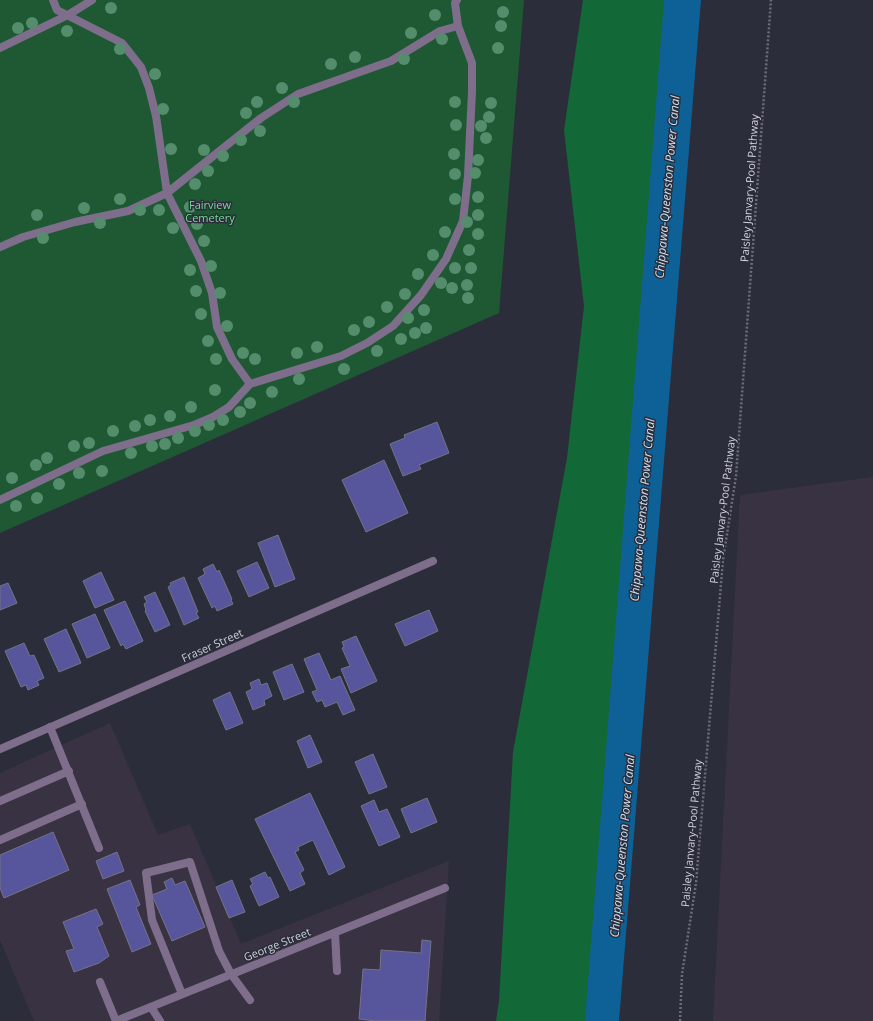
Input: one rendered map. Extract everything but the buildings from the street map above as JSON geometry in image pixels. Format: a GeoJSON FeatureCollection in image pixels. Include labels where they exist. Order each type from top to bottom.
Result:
{"type":"FeatureCollection","features":[{"type":"Feature","properties":{"kind":"street"},"geometry":{"type":"LineString","coordinates":[[53,0],[57,10],[122,43],[141,66],[149,88],[156,116],[166,193],[201,261],[212,293],[217,327],[232,359],[250,384]]}},
{"type":"Feature","properties":{"kind":"street"},"geometry":{"type":"LineString","coordinates":[[0,48],[68,16],[92,0]]}},
{"type":"Feature","properties":{"kind":"street"},"geometry":{"type":"LineString","coordinates":[[0,500],[103,451],[194,425],[229,407],[250,384],[341,356],[367,343],[393,326],[421,295],[446,259],[463,221],[472,106],[472,63],[458,26],[455,1]]}},
{"type":"Feature","properties":{"kind":"street"},"geometry":{"type":"LineString","coordinates":[[0,247],[23,237],[75,222],[128,211],[166,193],[261,118],[298,94],[391,61],[440,31],[458,26]]}},
{"type":"Feature","properties":{"kind":"street","name":"Fraser Street"},"geometry":{"type":"LineString","coordinates":[[0,749],[433,561]]}},
{"type":"Feature","properties":{"kind":"street"},"geometry":{"type":"LineString","coordinates":[[50,727],[99,848]]}},
{"type":"Feature","properties":{"kind":"street"},"geometry":{"type":"LineString","coordinates":[[0,802],[69,771]]}},
{"type":"Feature","properties":{"kind":"street"},"geometry":{"type":"LineString","coordinates":[[0,840],[82,804]]}},
{"type":"Feature","properties":{"kind":"street"},"geometry":{"type":"LineString","coordinates":[[182,994],[152,920],[146,873],[190,862],[219,951],[232,974],[250,1000]]}},
{"type":"Feature","properties":{"kind":"street","name":"George Street"},"geometry":{"type":"LineString","coordinates":[[116,1021],[445,888]]}},
{"type":"Feature","properties":{"kind":"street"},"geometry":{"type":"LineString","coordinates":[[335,933],[337,971]]}},
{"type":"Feature","properties":{"kind":"street"},"geometry":{"type":"LineString","coordinates":[[100,982],[116,1021]]}},
{"type":"Feature","properties":{"kind":"street"},"geometry":{"type":"LineString","coordinates":[[151,1007],[160,1021]]}},
{"type":"Feature","properties":{"kind":"path","name":"Paisley Janvary-Pool Pathway"},"geometry":{"type":"LineString","coordinates":[[680,1021],[682,974],[696,883],[723,560],[736,476],[771,0]]}},
{"type":"Feature","properties":{"kind":"shaded area"},"geometry":{"type":"Polygon","coordinates":[[[873,477],[873,1021],[713,1021],[740,495],[873,477]]]}},
{"type":"Feature","properties":{"kind":"shaded area"},"geometry":{"type":"Polygon","coordinates":[[[110,723],[158,835],[190,824],[241,944],[449,861],[439,1021],[34,1021],[0,940],[0,773],[110,723]]]}},
{"type":"Feature","properties":{"kind":"green space","name":"Fairview Cemetery"},"geometry":{"type":"Polygon","coordinates":[[[0,0],[524,0],[499,313],[0,533],[0,0]]]}},
{"type":"Feature","properties":{"kind":"green space"},"geometry":{"type":"Polygon","coordinates":[[[583,0],[671,0],[586,1021],[496,1021],[499,1001],[513,752],[567,458],[584,306],[564,130],[583,0]]]}},
{"type":"Feature","properties":{"kind":"water","name":"Chippawa-Queenston Power Canal"},"geometry":{"type":"Polygon","coordinates":[[[664,0],[701,0],[619,1021],[585,1021],[664,0]]]}}]}
